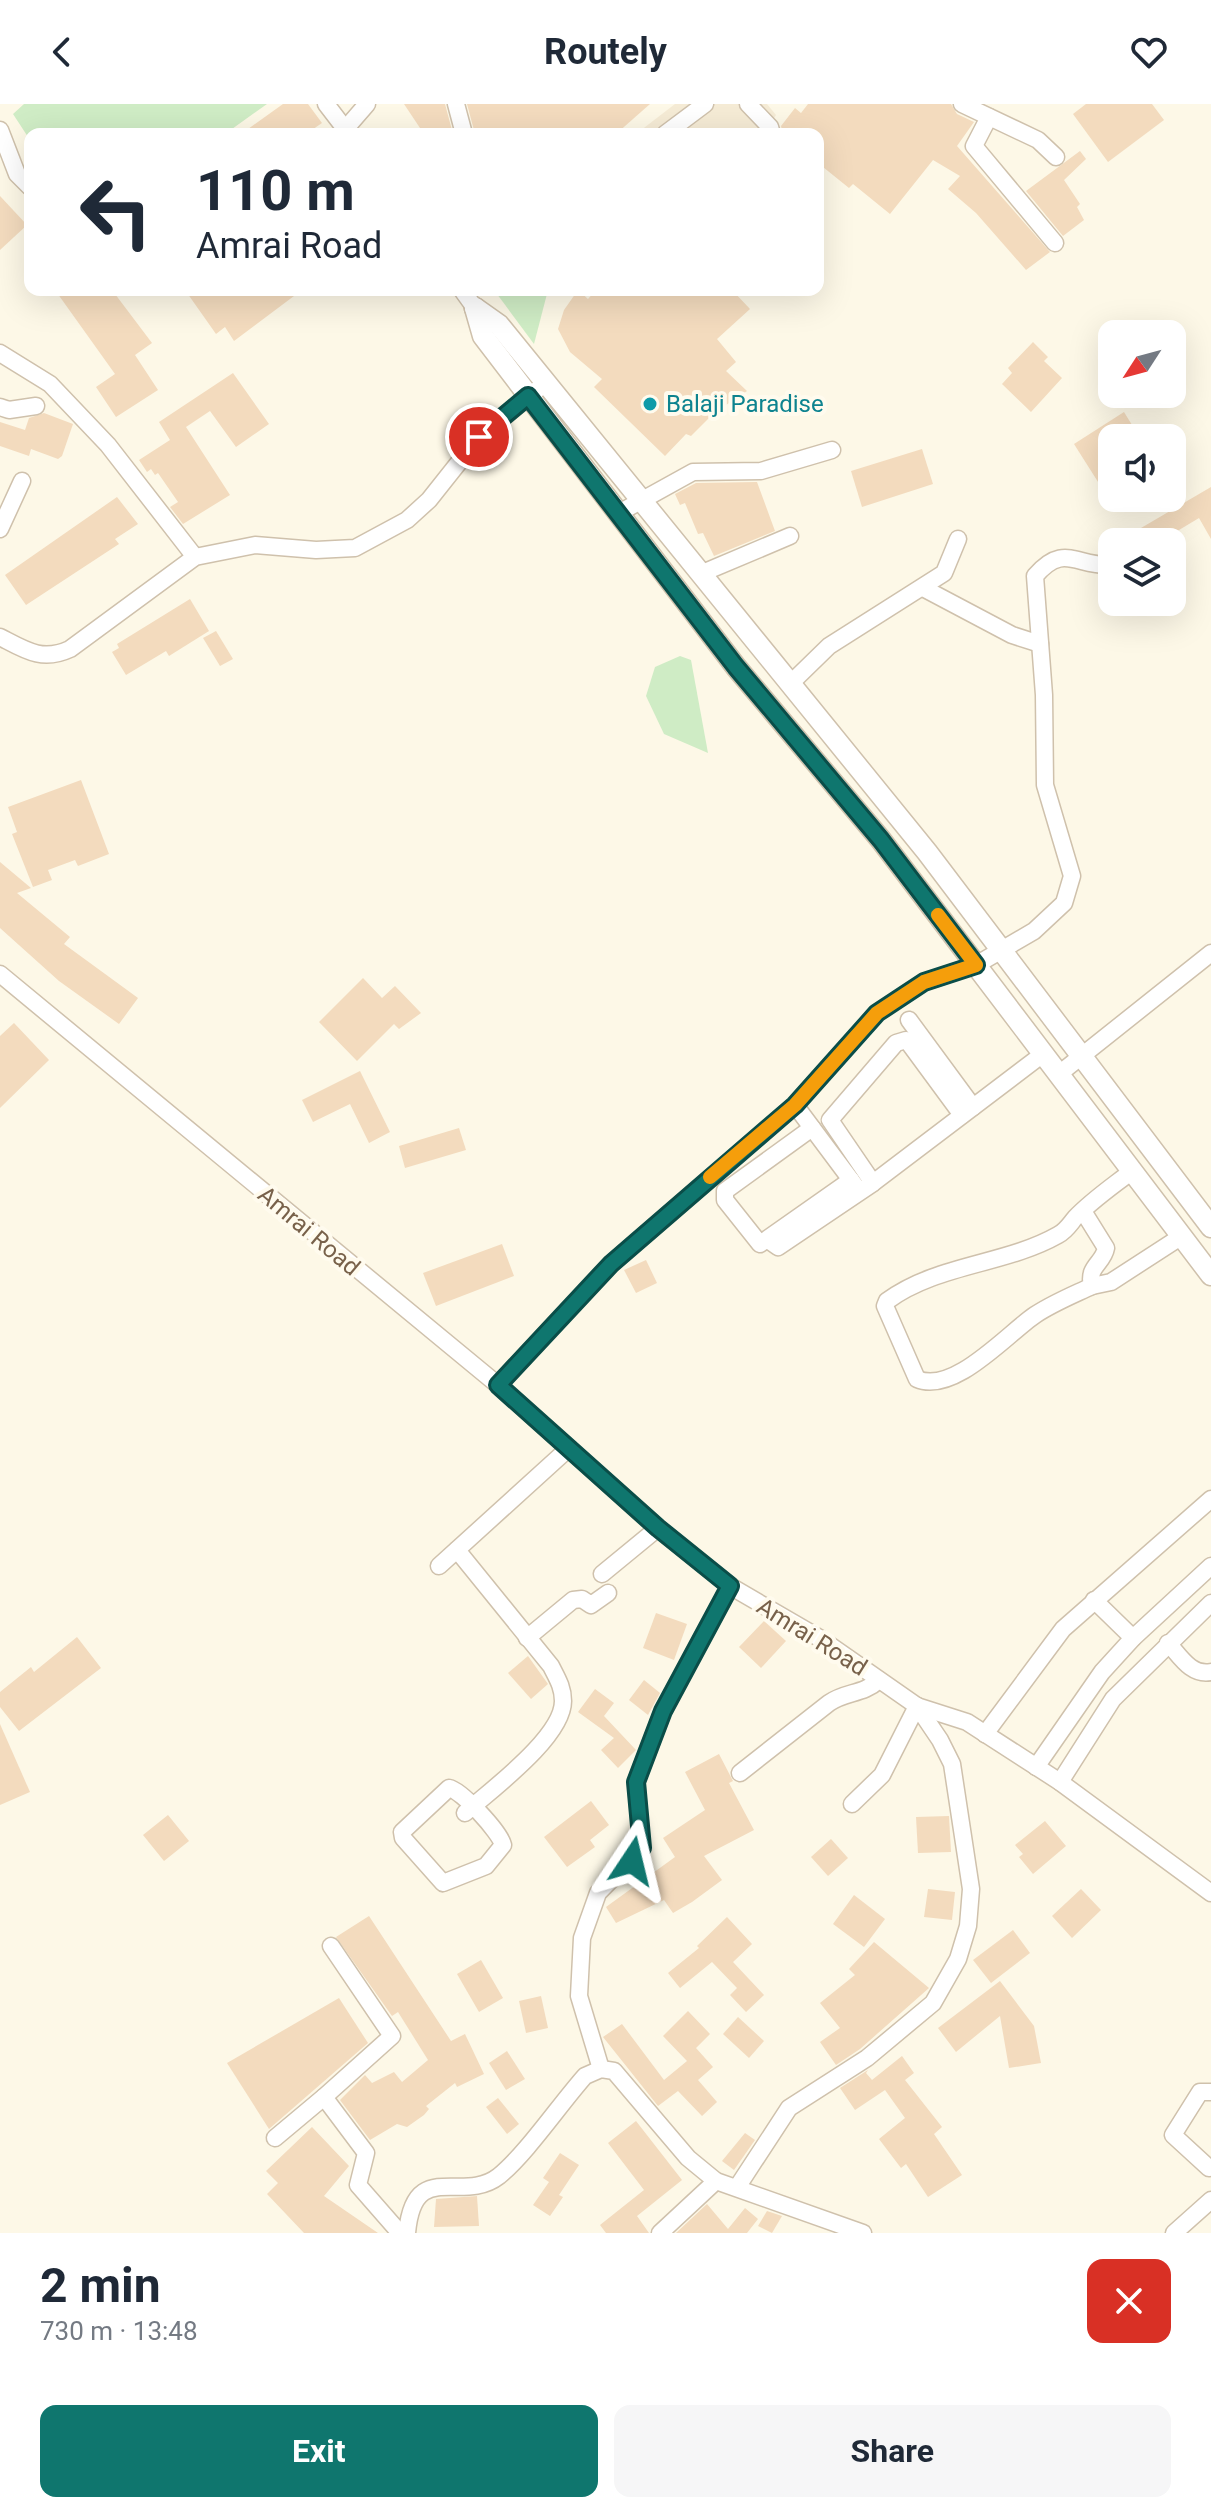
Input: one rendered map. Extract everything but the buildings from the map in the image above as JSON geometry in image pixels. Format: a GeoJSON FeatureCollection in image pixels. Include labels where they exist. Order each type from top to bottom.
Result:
{"type":"FeatureCollection","features":[{"type":"Feature","properties":{"kind":"street"},"geometry":{"type":"LineString","coordinates":[[326,104],[343,128]]}},
{"type":"Feature","properties":{"kind":"street"},"geometry":{"type":"LineString","coordinates":[[350,128],[367,104]]}},
{"type":"Feature","properties":{"kind":"street"},"geometry":{"type":"LineString","coordinates":[[456,104],[462,128]]}},
{"type":"Feature","properties":{"kind":"street"},"geometry":{"type":"LineString","coordinates":[[673,128],[705,104]]}},
{"type":"Feature","properties":{"kind":"street"},"geometry":{"type":"LineString","coordinates":[[748,104],[770,128]]}},
{"type":"Feature","properties":{"kind":"street"},"geometry":{"type":"LineString","coordinates":[[962,104],[1038,140],[1056,157]]}},
{"type":"Feature","properties":{"kind":"street"},"geometry":{"type":"LineString","coordinates":[[989,117],[974,146],[1055,243]]}},
{"type":"Feature","properties":{"kind":"street"},"geometry":{"type":"LineString","coordinates":[[0,130],[17,174],[24,181]]}},
{"type":"Feature","properties":{"kind":"street"},"geometry":{"type":"LineString","coordinates":[[466,296],[475,308],[499,325],[927,852],[999,950],[1083,1054],[1211,1227]]}},
{"type":"Feature","properties":{"kind":"street"},"geometry":{"type":"LineString","coordinates":[[475,308],[483,336],[617,514],[736,667],[904,870],[1211,1275]]}},
{"type":"Feature","properties":{"kind":"street"},"geometry":{"type":"LineString","coordinates":[[0,353],[50,384],[108,445],[195,557]]}},
{"type":"Feature","properties":{"kind":"street"},"geometry":{"type":"LineString","coordinates":[[0,637],[32,654],[51,657],[61,653],[195,557],[255,545],[355,548],[407,520],[429,500],[479,437],[546,383]]}},
{"type":"Feature","properties":{"kind":"street"},"geometry":{"type":"LineString","coordinates":[[0,407],[9,410],[36,406]]}},
{"type":"Feature","properties":{"kind":"street"},"geometry":{"type":"LineString","coordinates":[[617,514],[693,472],[761,471],[832,450]]}},
{"type":"Feature","properties":{"kind":"street"},"geometry":{"type":"LineString","coordinates":[[0,529],[22,481]]}},
{"type":"Feature","properties":{"kind":"street"},"geometry":{"type":"LineString","coordinates":[[700,574],[790,536]]}},
{"type":"Feature","properties":{"kind":"street"},"geometry":{"type":"LineString","coordinates":[[790,684],[829,646],[878,612],[925,589],[944,573],[958,539]]}},
{"type":"Feature","properties":{"kind":"street"},"geometry":{"type":"LineString","coordinates":[[498,1385],[611,1264],[795,1105],[877,1013],[924,982],[976,965],[1050,919],[1064,903],[1072,876],[1045,785],[1035,576],[1048,560],[1070,557],[1098,566]]}},
{"type":"Feature","properties":{"kind":"street"},"geometry":{"type":"LineString","coordinates":[[925,589],[1012,635],[1040,644]]}},
{"type":"Feature","properties":{"kind":"street"},"geometry":{"type":"LineString","coordinates":[[904,870],[927,852]]}},
{"type":"Feature","properties":{"kind":"street"},"geometry":{"type":"LineString","coordinates":[[1059,1074],[1211,953]]}},
{"type":"Feature","properties":{"kind":"street","name":"Amrai Road"},"geometry":{"type":"LineString","coordinates":[[0,974],[498,1385],[658,1528],[730,1586],[821,1639],[917,1706],[952,1764],[971,1889],[968,1926],[958,1959],[933,2003],[867,2058],[789,2108],[738,2186]]}},
{"type":"Feature","properties":{"kind":"street"},"geometry":{"type":"LineString","coordinates":[[909,1020],[968,1111]]}},
{"type":"Feature","properties":{"kind":"street"},"geometry":{"type":"LineString","coordinates":[[862,1185],[830,1120],[896,1043],[906,1040],[968,1111]]}},
{"type":"Feature","properties":{"kind":"street"},"geometry":{"type":"LineString","coordinates":[[812,1128],[725,1191],[725,1200],[757,1243],[768,1240],[778,1247],[1043,1054]]}},
{"type":"Feature","properties":{"kind":"street"},"geometry":{"type":"LineString","coordinates":[[795,1105],[862,1185]]}},
{"type":"Feature","properties":{"kind":"street"},"geometry":{"type":"LineString","coordinates":[[1132,1171],[1059,1235],[994,1260],[971,1263],[891,1298],[885,1306],[917,1379],[926,1382],[974,1365],[1031,1317],[1092,1286],[1111,1282],[1182,1236]]}},
{"type":"Feature","properties":{"kind":"street"},"geometry":{"type":"LineString","coordinates":[[1083,1211],[1106,1248],[1093,1264],[1092,1286]]}},
{"type":"Feature","properties":{"kind":"street"},"geometry":{"type":"LineString","coordinates":[[439,1566],[569,1448]]}},
{"type":"Feature","properties":{"kind":"street"},"geometry":{"type":"LineString","coordinates":[[985,1734],[1044,1651],[1094,1600],[1211,1499]]}},
{"type":"Feature","properties":{"kind":"street"},"geometry":{"type":"LineString","coordinates":[[602,1574],[658,1528]]}},
{"type":"Feature","properties":{"kind":"street"},"geometry":{"type":"LineString","coordinates":[[457,1550],[562,1687],[564,1704],[559,1723],[552,1733],[469,1810]]}},
{"type":"Feature","properties":{"kind":"street"},"geometry":{"type":"LineString","coordinates":[[1036,1767],[1102,1672],[1133,1638],[1211,1566]]}},
{"type":"Feature","properties":{"kind":"street"},"geometry":{"type":"LineString","coordinates":[[601,2069],[579,1996],[582,1938],[598,1893],[642,1848],[636,1782],[663,1711],[730,1586]]}},
{"type":"Feature","properties":{"kind":"street"},"geometry":{"type":"LineString","coordinates":[[527,1638],[573,1600],[582,1599],[591,1605],[608,1593]]}},
{"type":"Feature","properties":{"kind":"street"},"geometry":{"type":"LineString","coordinates":[[1094,1600],[1133,1638]]}},
{"type":"Feature","properties":{"kind":"street"},"geometry":{"type":"LineString","coordinates":[[1060,1782],[1113,1699],[1211,1603]]}},
{"type":"Feature","properties":{"kind":"street"},"geometry":{"type":"LineString","coordinates":[[1168,1643],[1191,1668],[1200,1673],[1211,1672]]}},
{"type":"Feature","properties":{"kind":"street"},"geometry":{"type":"LineString","coordinates":[[740,1773],[829,1703],[842,1695],[867,1692],[879,1680]]}},
{"type":"Feature","properties":{"kind":"street"},"geometry":{"type":"LineString","coordinates":[[852,1804],[882,1775],[917,1706],[967,1722],[1060,1782],[1211,1893]]}},
{"type":"Feature","properties":{"kind":"street"},"geometry":{"type":"LineString","coordinates":[[449,1788],[456,1789],[469,1810],[501,1837],[503,1845],[486,1866],[447,1883],[439,1882],[402,1832],[449,1788]]}},
{"type":"Feature","properties":{"kind":"street"},"geometry":{"type":"LineString","coordinates":[[275,2138],[392,2036],[331,1946]]}},
{"type":"Feature","properties":{"kind":"street"},"geometry":{"type":"LineString","coordinates":[[407,2233],[415,2200],[430,2187],[477,2185],[501,2174],[585,2076],[601,2069],[614,2071],[688,2158],[716,2181],[738,2186],[863,2233]]}},
{"type":"Feature","properties":{"kind":"street"},"geometry":{"type":"LineString","coordinates":[[1209,2168],[1173,2135],[1200,2092],[1211,2092]]}},
{"type":"Feature","properties":{"kind":"street"},"geometry":{"type":"LineString","coordinates":[[324,2097],[366,2153],[358,2185],[400,2233]]}},
{"type":"Feature","properties":{"kind":"street"},"geometry":{"type":"LineString","coordinates":[[660,2233],[716,2181]]}},
{"type":"Feature","properties":{"kind":"street"},"geometry":{"type":"LineString","coordinates":[[1185,2229],[1211,2200]]}},
{"type":"Feature","properties":{"kind":"shaded area"},"geometry":{"type":"Polygon","coordinates":[[[675,104],[767,104],[776,115],[768,128],[644,128],[675,104]]]}},
{"type":"Feature","properties":{"kind":"green space"},"geometry":{"type":"Polygon","coordinates":[[[24,104],[267,104],[233,128],[24,128],[24,131],[13,114],[24,104]]]}},
{"type":"Feature","properties":{"kind":"green space"},"geometry":{"type":"Polygon","coordinates":[[[498,296],[546,296],[534,344],[498,296]]]}},
{"type":"Feature","properties":{"kind":"green space"},"geometry":{"type":"Polygon","coordinates":[[[680,656],[691,660],[708,753],[664,734],[646,696],[655,667],[680,656]]]}},
{"type":"Feature","properties":{"kind":"slow traffic"},"geometry":{"type":"LineString","coordinates":[[710,1177],[795,1105],[843,1055],[877,1013],[924,982],[976,965],[938,915]]}},
{"type":"Feature","properties":{"kind":"place","name":"Balaji Paradise"},"geometry":{"type":"Point","coordinates":[650,404]}},
{"type":"Feature","properties":{"kind":"route"},"geometry":{"type":"LineString","coordinates":[[479,437],[528,396],[736,667],[881,840],[976,965],[924,982],[877,1013],[843,1055],[795,1105],[611,1264],[498,1385],[658,1528],[730,1586],[663,1711],[636,1782],[642,1848],[632,1861]]}}]}
